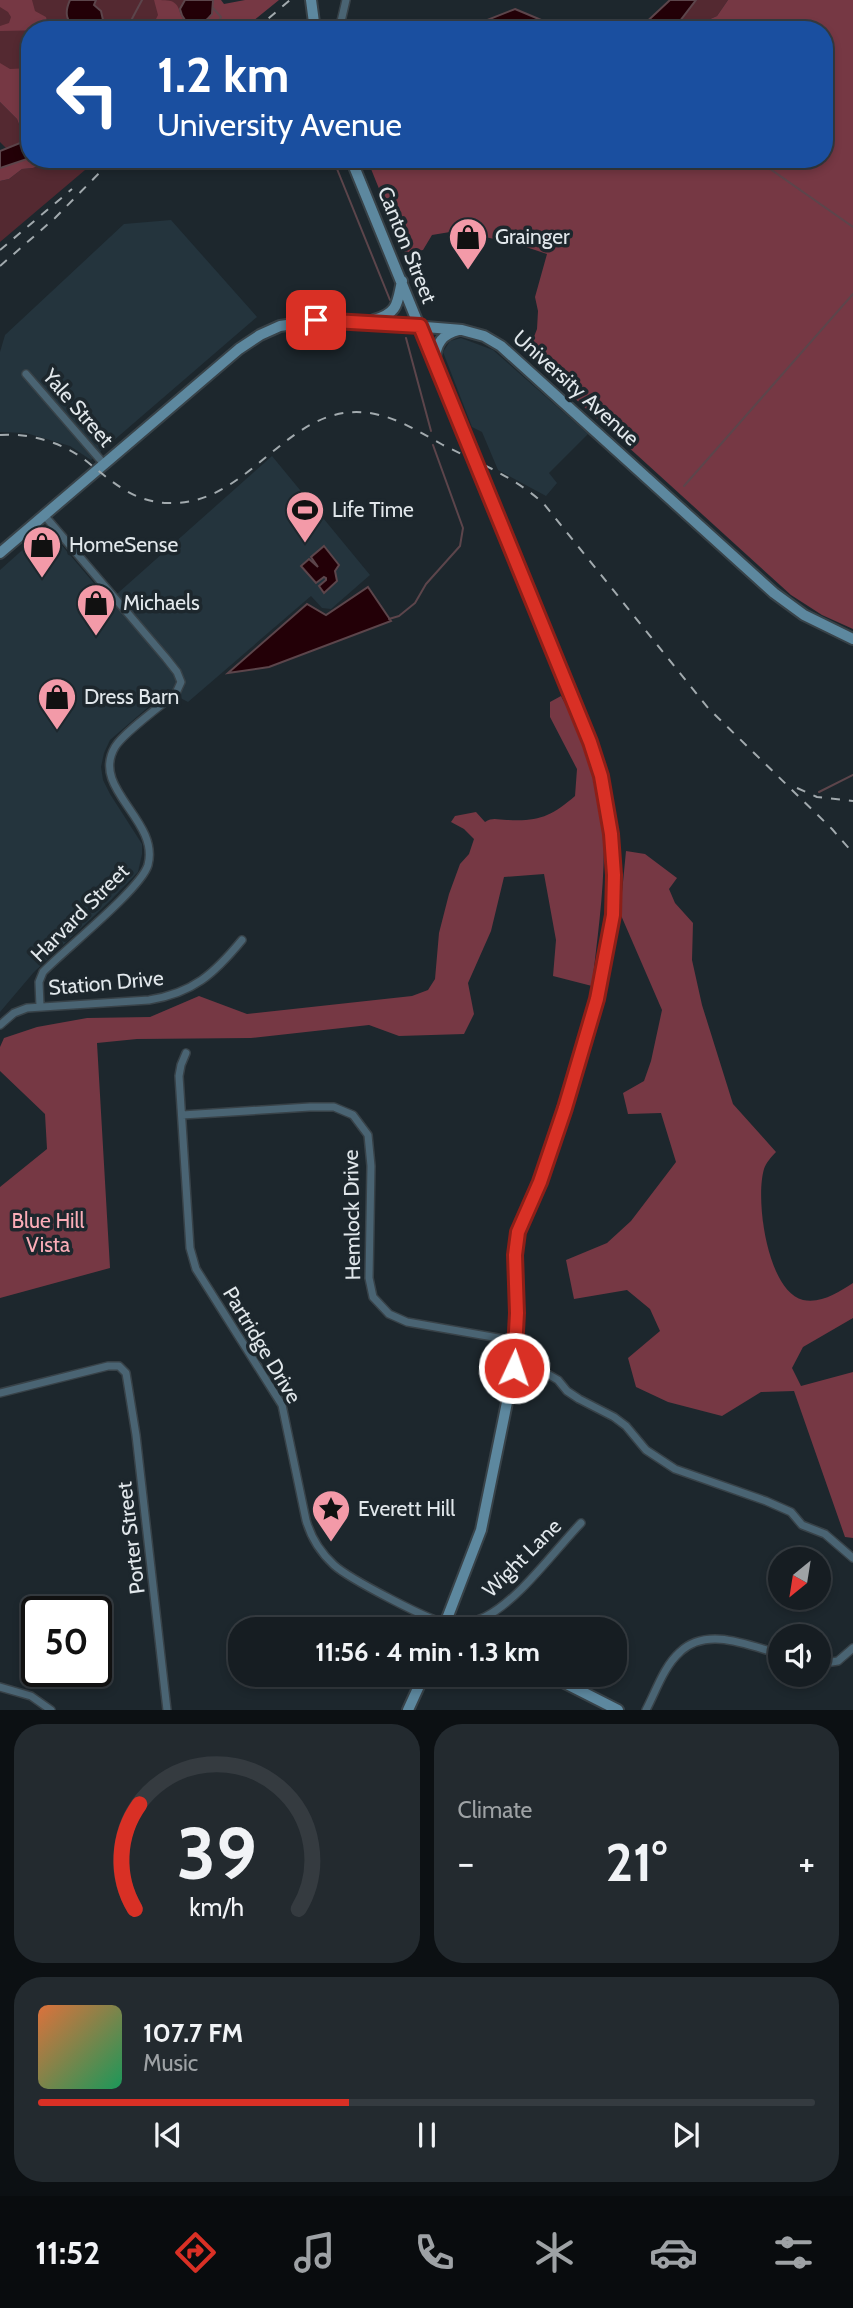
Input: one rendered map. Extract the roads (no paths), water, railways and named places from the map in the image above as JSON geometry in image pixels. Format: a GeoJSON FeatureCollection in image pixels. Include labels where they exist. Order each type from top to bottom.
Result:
{"type":"FeatureCollection","features":[{"type":"Feature","properties":{"kind":"main road","name":"Canton Street"},"geometry":{"type":"LineString","coordinates":[[355,168],[597,762],[611,834],[614,875],[613,915],[592,1018],[551,1151],[518,1232],[515,1255],[514,1368],[481,1530],[449,1617]]}},
{"type":"Feature","properties":{"kind":"main road"},"geometry":{"type":"LineString","coordinates":[[367,322],[383,318],[393,311],[398,303],[402,281]]}},
{"type":"Feature","properties":{"kind":"main road","name":"University Avenue"},"geometry":{"type":"LineString","coordinates":[[1,553],[239,349],[260,335],[291,323],[316,320],[462,330],[484,336],[505,349],[783,601],[816,622],[853,639]]}},
{"type":"Feature","properties":{"kind":"main road"},"geometry":{"type":"LineString","coordinates":[[435,364],[435,352],[440,341],[449,333],[462,330]]}},
{"type":"Feature","properties":{"kind":"main road"},"geometry":{"type":"LineString","coordinates":[[408,1710],[419,1687]]}},
{"type":"Feature","properties":{"kind":"main road"},"geometry":{"type":"LineString","coordinates":[[573,1687],[618,1710]]}},
{"type":"Feature","properties":{"kind":"street"},"geometry":{"type":"LineString","coordinates":[[341,21],[346,0]]}},
{"type":"Feature","properties":{"kind":"street","name":"Yale Street"},"geometry":{"type":"LineString","coordinates":[[26,374],[104,464]]}},
{"type":"Feature","properties":{"kind":"street","name":"Harvard Street"},"geometry":{"type":"LineString","coordinates":[[40,1006],[39,982],[43,972],[132,888],[146,871],[149,843],[112,781],[110,762],[118,743],[176,693],[181,682],[166,658],[44,514]]}},
{"type":"Feature","properties":{"kind":"street","name":"Station Drive"},"geometry":{"type":"LineString","coordinates":[[0,1025],[20,1010],[40,1006],[168,997],[204,980],[224,962],[242,940]]}},
{"type":"Feature","properties":{"kind":"street","name":"Partridge Drive"},"geometry":{"type":"LineString","coordinates":[[186,1053],[180,1076],[190,1248],[196,1269],[282,1405],[309,1530],[322,1553],[343,1573],[425,1617]]}},
{"type":"Feature","properties":{"kind":"street","name":"Hemlock Drive"},"geometry":{"type":"LineString","coordinates":[[182,1115],[334,1107],[353,1115],[368,1135],[371,1166],[369,1278],[373,1297],[389,1314],[407,1322],[516,1341]]}},
{"type":"Feature","properties":{"kind":"street","name":"Porter Street"},"geometry":{"type":"LineString","coordinates":[[0,1393],[108,1366],[118,1366],[125,1373],[136,1435],[167,1710]]}},
{"type":"Feature","properties":{"kind":"street"},"geometry":{"type":"LineString","coordinates":[[514,1368],[544,1372],[558,1380],[567,1391],[579,1399],[626,1426],[646,1450],[662,1462],[791,1512],[802,1525],[825,1534],[853,1558]]}},
{"type":"Feature","properties":{"kind":"street","name":"Wight Lane"},"geometry":{"type":"LineString","coordinates":[[482,1617],[495,1611],[518,1591],[581,1523]]}},
{"type":"Feature","properties":{"kind":"street"},"geometry":{"type":"LineString","coordinates":[[646,1710],[675,1657],[692,1643],[726,1640],[768,1651]]}},
{"type":"Feature","properties":{"kind":"street"},"geometry":{"type":"LineString","coordinates":[[831,1662],[838,1661],[853,1648]]}},
{"type":"Feature","properties":{"kind":"street"},"geometry":{"type":"LineString","coordinates":[[0,1687],[31,1696],[51,1710]]}},
{"type":"Feature","properties":{"kind":"waterway"},"geometry":{"type":"LineString","coordinates":[[131,21],[142,0]]}},
{"type":"Feature","properties":{"kind":"waterway"},"geometry":{"type":"LineString","coordinates":[[213,8],[221,17],[219,21]]}},
{"type":"Feature","properties":{"kind":"waterway"},"geometry":{"type":"LineString","coordinates":[[337,168],[390,300]]}},
{"type":"Feature","properties":{"kind":"waterway"},"geometry":{"type":"LineString","coordinates":[[769,168],[853,227]]}},
{"type":"Feature","properties":{"kind":"waterway"},"geometry":{"type":"LineString","coordinates":[[684,486],[853,294]]}},
{"type":"Feature","properties":{"kind":"waterway"},"geometry":{"type":"LineString","coordinates":[[406,338],[431,431]]}},
{"type":"Feature","properties":{"kind":"waterway"},"geometry":{"type":"LineString","coordinates":[[389,619],[399,616],[415,603],[426,584],[460,546],[463,528],[433,445]]}},
{"type":"Feature","properties":{"kind":"waterway"},"geometry":{"type":"LineString","coordinates":[[819,792],[853,775]]}},
{"type":"Feature","properties":{"kind":"railway"},"geometry":{"type":"LineString","coordinates":[[266,21],[290,0]]}},
{"type":"Feature","properties":{"kind":"railway"},"geometry":{"type":"LineString","coordinates":[[0,266],[55,218],[104,168]]}},
{"type":"Feature","properties":{"kind":"railway"},"geometry":{"type":"LineString","coordinates":[[0,250],[72,189]]}},
{"type":"Feature","properties":{"kind":"railway"},"geometry":{"type":"LineString","coordinates":[[0,435],[31,437],[52,442],[81,457],[131,494],[154,502],[168,503],[197,500],[224,488],[294,435],[318,421],[345,413],[375,414],[410,427],[508,478],[544,504],[708,708],[832,829],[853,853]]}},
{"type":"Feature","properties":{"kind":"railway"},"geometry":{"type":"LineString","coordinates":[[797,788],[817,797],[853,801]]}},
{"type":"Feature","properties":{"kind":"place","name":"Grainger"},"geometry":{"type":"Point","coordinates":[468,271]}},
{"type":"Feature","properties":{"kind":"place","name":"Life Time"},"geometry":{"type":"Point","coordinates":[305,544]}},
{"type":"Feature","properties":{"kind":"place","name":"HomeSense"},"geometry":{"type":"Point","coordinates":[42,579]}},
{"type":"Feature","properties":{"kind":"place","name":"Michaels"},"geometry":{"type":"Point","coordinates":[96,637]}},
{"type":"Feature","properties":{"kind":"place","name":"Dress Barn"},"geometry":{"type":"Point","coordinates":[57,731]}},
{"type":"Feature","properties":{"kind":"place","name":"Everett Hill"},"geometry":{"type":"Point","coordinates":[331,1543]}},
{"type":"Feature","properties":{"kind":"park label","name":"Blue Hill Vista"},"geometry":{"type":"Point","coordinates":[48,1233]}}]}
